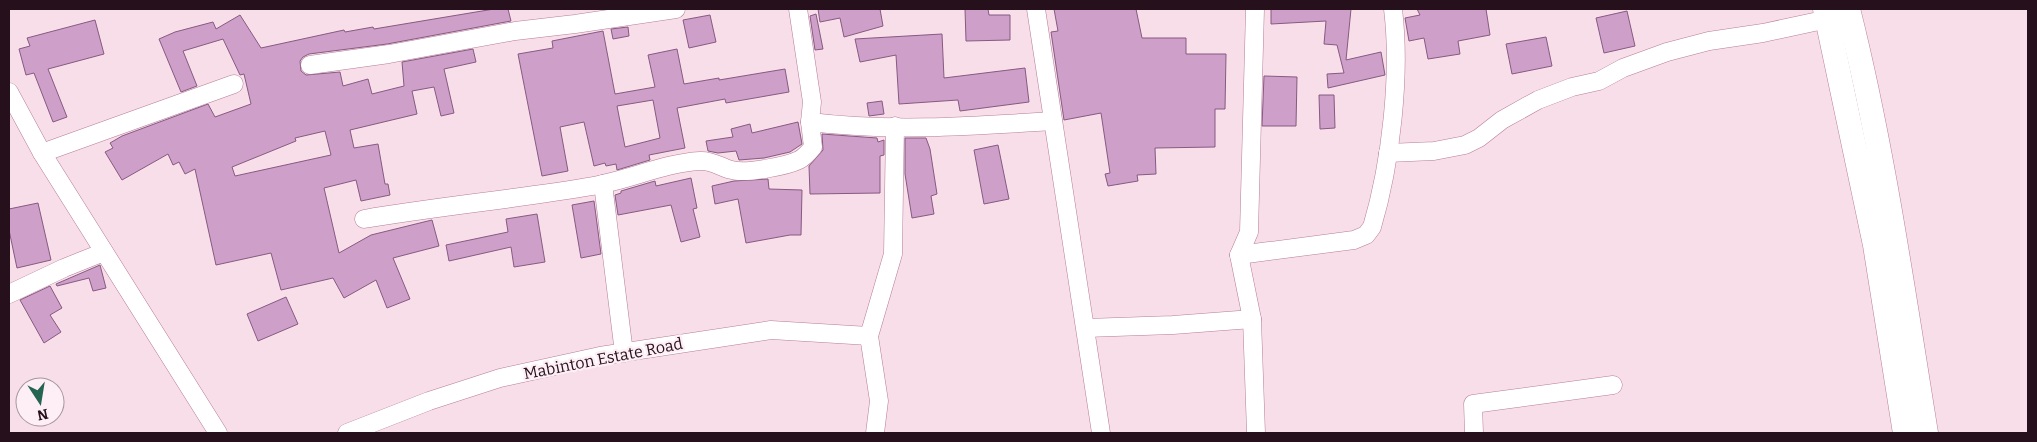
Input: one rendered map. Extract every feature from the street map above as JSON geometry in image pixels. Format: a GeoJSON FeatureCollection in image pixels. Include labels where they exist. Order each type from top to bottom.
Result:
{"type":"FeatureCollection","features":[{"type":"Feature","properties":{"kind":"street"},"geometry":{"type":"LineString","coordinates":[[310,65],[390,54],[514,31],[676,9]]}},
{"type":"Feature","properties":{"kind":"street"},"geometry":{"type":"LineString","coordinates":[[364,219],[425,208],[493,202],[603,184],[673,165],[701,160],[716,162],[731,170],[747,172],[798,160],[806,155],[812,147],[810,122],[812,102],[798,9]]}},
{"type":"Feature","properties":{"kind":"street"},"geometry":{"type":"LineString","coordinates":[[1036,9],[1101,433]]}},
{"type":"Feature","properties":{"kind":"street"},"geometry":{"type":"LineString","coordinates":[[1255,9],[1249,232],[1240,255],[1252,319],[1256,433]]}},
{"type":"Feature","properties":{"kind":"street"},"geometry":{"type":"LineString","coordinates":[[1240,255],[1354,240],[1366,234],[1372,227],[1376,216],[1388,153],[1396,78],[1394,9]]}},
{"type":"Feature","properties":{"kind":"street"},"geometry":{"type":"LineString","coordinates":[[1388,153],[1434,151],[1465,145],[1480,138],[1502,120],[1538,100],[1572,87],[1599,81],[1623,68],[1667,52],[1709,42],[1763,33],[1834,12]]}},
{"type":"Feature","properties":{"kind":"street"},"geometry":{"type":"LineString","coordinates":[[1834,12],[1875,246],[1905,433]]}},
{"type":"Feature","properties":{"kind":"street"},"geometry":{"type":"LineString","coordinates":[[1834,12],[1862,62],[1887,195],[1926,433]]}},
{"type":"Feature","properties":{"kind":"street"},"geometry":{"type":"LineString","coordinates":[[42,153],[234,84]]}},
{"type":"Feature","properties":{"kind":"street"},"geometry":{"type":"LineString","coordinates":[[9,92],[42,153],[218,433]]}},
{"type":"Feature","properties":{"kind":"street"},"geometry":{"type":"LineString","coordinates":[[810,122],[895,126],[977,126],[1053,121]]}},
{"type":"Feature","properties":{"kind":"street"},"geometry":{"type":"LineString","coordinates":[[875,433],[879,401],[869,336],[893,254],[895,126]]}},
{"type":"Feature","properties":{"kind":"street"},"geometry":{"type":"LineString","coordinates":[[603,184],[624,353]]}},
{"type":"Feature","properties":{"kind":"street"},"geometry":{"type":"LineString","coordinates":[[9,294],[64,268],[104,252]]}},
{"type":"Feature","properties":{"kind":"street"},"geometry":{"type":"LineString","coordinates":[[1086,328],[1173,325],[1252,319]]}},
{"type":"Feature","properties":{"kind":"street","name":"Mabinton Estate Road"},"geometry":{"type":"LineString","coordinates":[[347,433],[429,401],[500,378],[624,353],[771,330],[869,336]]}},
{"type":"Feature","properties":{"kind":"street"},"geometry":{"type":"LineString","coordinates":[[1474,433],[1473,404],[1613,385]]}},
{"type":"Feature","properties":{"kind":"building"},"geometry":{"type":"Polygon","coordinates":[[[494,9],[508,9],[511,21],[387,44],[309,54],[300,61],[301,71],[306,75],[340,72],[343,86],[368,79],[372,94],[404,86],[402,62],[473,49],[476,62],[444,69],[454,113],[441,116],[434,87],[412,91],[417,114],[350,130],[354,148],[378,144],[385,184],[388,184],[390,195],[361,201],[356,180],[324,188],[339,253],[371,235],[432,220],[439,246],[393,258],[410,299],[387,308],[376,280],[344,298],[333,278],[281,290],[271,253],[216,265],[195,169],[185,174],[179,162],[173,165],[168,154],[122,180],[105,152],[113,148],[110,143],[122,136],[208,104],[215,117],[251,104],[244,74],[240,75],[223,39],[183,51],[197,86],[181,92],[159,39],[175,32],[213,22],[216,29],[240,15],[261,48],[344,30],[345,32],[373,27],[374,29],[494,9]],[[325,131],[295,138],[296,141],[232,167],[235,176],[331,155],[325,131]]]}},
{"type":"Feature","properties":{"kind":"building"},"geometry":{"type":"Polygon","coordinates":[[[818,9],[880,9],[883,26],[844,37],[840,18],[820,22],[818,9]]]}},
{"type":"Feature","properties":{"kind":"building"},"geometry":{"type":"Polygon","coordinates":[[[965,9],[988,9],[989,15],[1010,15],[1010,40],[966,41],[965,9]]]}},
{"type":"Feature","properties":{"kind":"building"},"geometry":{"type":"Polygon","coordinates":[[[1054,9],[1136,9],[1142,38],[1186,38],[1186,54],[1226,54],[1225,109],[1215,109],[1215,147],[1155,148],[1156,174],[1137,175],[1138,181],[1108,186],[1105,174],[1110,173],[1101,113],[1064,120],[1051,32],[1058,31],[1054,9]]]}},
{"type":"Feature","properties":{"kind":"building"},"geometry":{"type":"Polygon","coordinates":[[[1271,9],[1351,9],[1346,60],[1381,52],[1385,75],[1328,88],[1327,74],[1344,73],[1337,45],[1324,44],[1326,21],[1271,24],[1271,9]]]}},
{"type":"Feature","properties":{"kind":"building"},"geometry":{"type":"Polygon","coordinates":[[[1417,9],[1486,9],[1490,35],[1458,41],[1460,54],[1428,59],[1424,38],[1409,41],[1405,18],[1420,15],[1417,9]]]}},
{"type":"Feature","properties":{"kind":"building"},"geometry":{"type":"Polygon","coordinates":[[[1627,11],[1635,46],[1604,53],[1596,18],[1627,11]]]}},
{"type":"Feature","properties":{"kind":"building"},"geometry":{"type":"Polygon","coordinates":[[[816,14],[823,49],[815,50],[810,16],[816,14]]]}},
{"type":"Feature","properties":{"kind":"building"},"geometry":{"type":"Polygon","coordinates":[[[710,15],[716,42],[689,48],[683,20],[710,15]]]}},
{"type":"Feature","properties":{"kind":"building"},"geometry":{"type":"Polygon","coordinates":[[[95,20],[104,54],[48,69],[67,117],[53,122],[34,73],[26,75],[19,49],[30,46],[27,38],[95,20]]]}},
{"type":"Feature","properties":{"kind":"building"},"geometry":{"type":"Polygon","coordinates":[[[628,27],[629,36],[613,39],[611,29],[628,27]]]}},
{"type":"Feature","properties":{"kind":"building"},"geometry":{"type":"Polygon","coordinates":[[[603,31],[615,94],[655,87],[648,55],[677,49],[684,84],[785,69],[789,92],[726,103],[725,99],[677,108],[685,148],[649,155],[650,160],[617,170],[616,164],[606,166],[605,163],[594,166],[584,122],[560,127],[568,171],[542,176],[518,54],[553,48],[552,41],[603,31]],[[653,100],[617,106],[625,147],[660,138],[653,100]]]}},
{"type":"Feature","properties":{"kind":"building"},"geometry":{"type":"Polygon","coordinates":[[[942,34],[944,78],[1025,68],[1029,102],[960,111],[958,100],[899,104],[896,55],[860,62],[855,39],[942,34]]]}},
{"type":"Feature","properties":{"kind":"building"},"geometry":{"type":"Polygon","coordinates":[[[1546,37],[1552,66],[1512,74],[1506,44],[1546,37]]]}},
{"type":"Feature","properties":{"kind":"building"},"geometry":{"type":"Polygon","coordinates":[[[1264,76],[1297,77],[1296,126],[1262,126],[1264,76]]]}},
{"type":"Feature","properties":{"kind":"building"},"geometry":{"type":"Polygon","coordinates":[[[1319,95],[1334,95],[1335,128],[1320,129],[1319,95]]]}},
{"type":"Feature","properties":{"kind":"building"},"geometry":{"type":"Polygon","coordinates":[[[882,101],[884,114],[869,116],[867,103],[882,101]]]}},
{"type":"Feature","properties":{"kind":"building"},"geometry":{"type":"Polygon","coordinates":[[[798,122],[802,144],[790,152],[764,158],[739,160],[736,151],[718,153],[708,151],[706,141],[733,137],[731,129],[750,124],[752,133],[798,122]]]}},
{"type":"Feature","properties":{"kind":"building"},"geometry":{"type":"Polygon","coordinates":[[[822,134],[877,138],[878,142],[884,140],[884,155],[880,156],[880,193],[810,194],[809,166],[823,150],[822,134]]]}},
{"type":"Feature","properties":{"kind":"building"},"geometry":{"type":"Polygon","coordinates":[[[905,138],[926,138],[930,149],[937,194],[931,196],[934,214],[912,218],[905,174],[905,138]]]}},
{"type":"Feature","properties":{"kind":"building"},"geometry":{"type":"Polygon","coordinates":[[[998,145],[1009,199],[984,204],[974,150],[998,145]]]}},
{"type":"Feature","properties":{"kind":"building"},"geometry":{"type":"Polygon","coordinates":[[[691,178],[697,208],[693,209],[700,237],[681,242],[671,205],[618,215],[615,195],[621,193],[621,191],[655,181],[656,186],[691,178]]]}},
{"type":"Feature","properties":{"kind":"building"},"geometry":{"type":"Polygon","coordinates":[[[768,179],[769,189],[802,190],[801,235],[790,235],[746,243],[738,199],[715,204],[712,186],[734,181],[768,179]]]}},
{"type":"Feature","properties":{"kind":"building"},"geometry":{"type":"Polygon","coordinates":[[[594,201],[601,254],[581,258],[572,205],[594,201]]]}},
{"type":"Feature","properties":{"kind":"building"},"geometry":{"type":"Polygon","coordinates":[[[38,203],[51,260],[17,268],[9,230],[9,209],[38,203]]]}},
{"type":"Feature","properties":{"kind":"building"},"geometry":{"type":"Polygon","coordinates":[[[537,214],[545,262],[514,267],[511,247],[449,261],[446,245],[508,232],[506,219],[537,214]]]}},
{"type":"Feature","properties":{"kind":"building"},"geometry":{"type":"Polygon","coordinates":[[[100,265],[106,288],[93,291],[89,278],[57,286],[56,284],[100,265]]]}},
{"type":"Feature","properties":{"kind":"building"},"geometry":{"type":"Polygon","coordinates":[[[50,286],[62,308],[50,315],[61,332],[44,343],[20,300],[50,286]]]}},
{"type":"Feature","properties":{"kind":"building"},"geometry":{"type":"Polygon","coordinates":[[[286,297],[298,324],[258,341],[247,314],[286,297]]]}}]}
